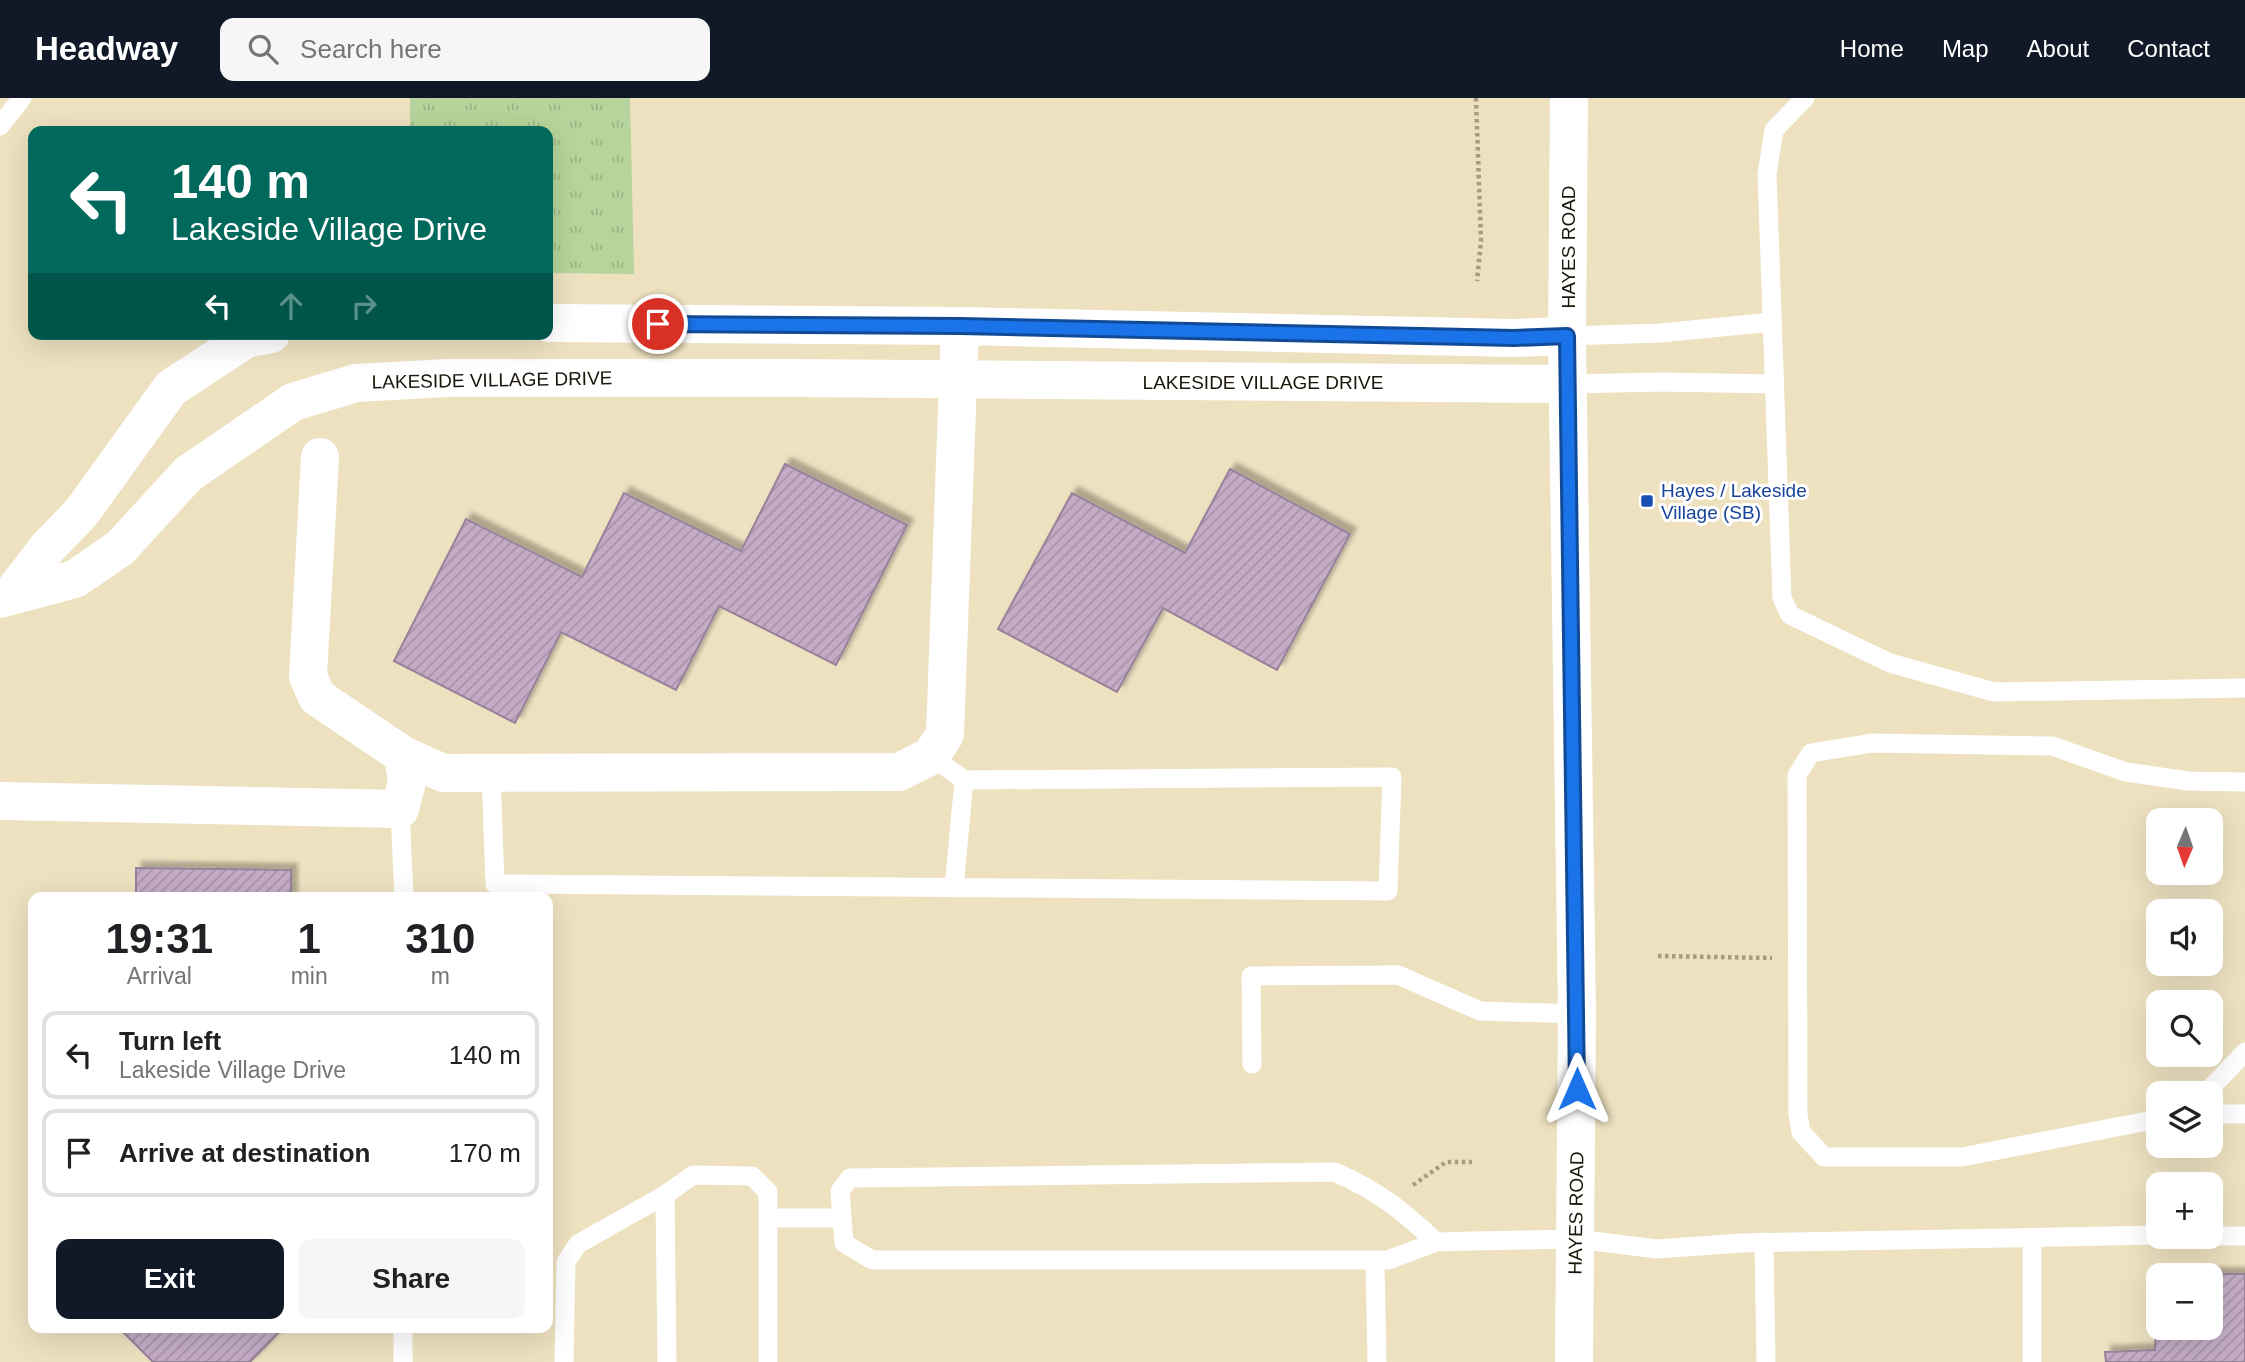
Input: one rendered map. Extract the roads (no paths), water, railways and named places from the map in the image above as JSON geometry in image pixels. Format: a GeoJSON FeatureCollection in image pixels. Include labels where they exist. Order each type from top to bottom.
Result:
{"type":"FeatureCollection","features":[{"type":"Feature","properties":{"kind":"street","name":"HAYES ROAD"},"geometry":{"type":"LineString","coordinates":[[1569,98],[1567,336],[1577,1014],[1574,1362]]}},
{"type":"Feature","properties":{"kind":"street"},"geometry":{"type":"LineString","coordinates":[[553,323],[960,326],[1514,338],[1567,336]]}},
{"type":"Feature","properties":{"kind":"street"},"geometry":{"type":"LineString","coordinates":[[320,457],[308,676],[317,697],[403,755],[443,773],[899,772],[931,756],[945,734],[960,326]]}},
{"type":"Feature","properties":{"kind":"street","name":"LAKESIDE VILLAGE DRIVE"},"geometry":{"type":"LineString","coordinates":[[5,597],[81,513],[171,388],[244,340]]}},
{"type":"Feature","properties":{"kind":"street","name":"LAKESIDE VILLAGE DRIVE"},"geometry":{"type":"LineString","coordinates":[[5,597],[75,579],[120,548],[188,474],[293,402],[356,383],[446,378],[1568,384]]}},
{"type":"Feature","properties":{"kind":"street"},"geometry":{"type":"LineString","coordinates":[[0,801],[400,809],[407,782],[403,755]]}},
{"type":"Feature","properties":{"kind":"lane"},"geometry":{"type":"LineString","coordinates":[[0,126],[22,98]]}},
{"type":"Feature","properties":{"kind":"lane"},"geometry":{"type":"LineString","coordinates":[[1805,98],[1774,130],[1767,174],[1782,598],[1790,615],[1890,663],[1994,692],[2245,688]]}},
{"type":"Feature","properties":{"kind":"lane"},"geometry":{"type":"LineString","coordinates":[[1567,336],[1661,333],[1772,322]]}},
{"type":"Feature","properties":{"kind":"lane"},"geometry":{"type":"LineString","coordinates":[[1568,384],[1775,384]]}},
{"type":"Feature","properties":{"kind":"lane"},"geometry":{"type":"LineString","coordinates":[[2146,1121],[1962,1157],[1824,1157],[1801,1132],[1798,1114],[1797,775],[1811,753],[1872,743],[2052,746],[2126,772],[2188,781],[2245,782]]}},
{"type":"Feature","properties":{"kind":"lane"},"geometry":{"type":"LineString","coordinates":[[491,773],[495,884],[1388,891],[1392,777],[964,780],[931,756]]}},
{"type":"Feature","properties":{"kind":"lane"},"geometry":{"type":"LineString","coordinates":[[954,888],[964,780]]}},
{"type":"Feature","properties":{"kind":"lane"},"geometry":{"type":"LineString","coordinates":[[400,809],[404,892]]}},
{"type":"Feature","properties":{"kind":"lane"},"geometry":{"type":"LineString","coordinates":[[1252,1064],[1251,976],[1398,975],[1480,1012],[1577,1014]]}},
{"type":"Feature","properties":{"kind":"lane"},"geometry":{"type":"LineString","coordinates":[[2218,1081],[2245,1052]]}},
{"type":"Feature","properties":{"kind":"lane"},"geometry":{"type":"LineString","coordinates":[[2223,1114],[2245,1114]]}},
{"type":"Feature","properties":{"kind":"lane"},"geometry":{"type":"LineString","coordinates":[[1436,1242],[1369,1188],[1335,1172],[850,1178],[840,1191],[844,1243],[872,1260],[1388,1260],[1436,1242],[1576,1239],[1657,1249],[1764,1242],[2146,1236]]}},
{"type":"Feature","properties":{"kind":"lane"},"geometry":{"type":"LineString","coordinates":[[564,1362],[566,1262],[578,1244],[665,1195],[693,1175],[752,1176],[768,1192],[768,1362]]}},
{"type":"Feature","properties":{"kind":"lane"},"geometry":{"type":"LineString","coordinates":[[665,1195],[667,1362]]}},
{"type":"Feature","properties":{"kind":"lane"},"geometry":{"type":"LineString","coordinates":[[768,1218],[842,1218]]}},
{"type":"Feature","properties":{"kind":"lane"},"geometry":{"type":"LineString","coordinates":[[2223,1236],[2245,1236]]}},
{"type":"Feature","properties":{"kind":"lane"},"geometry":{"type":"LineString","coordinates":[[2032,1237],[2032,1362]]}},
{"type":"Feature","properties":{"kind":"lane"},"geometry":{"type":"LineString","coordinates":[[1764,1242],[1766,1362]]}},
{"type":"Feature","properties":{"kind":"lane"},"geometry":{"type":"LineString","coordinates":[[1375,1260],[1377,1362]]}},
{"type":"Feature","properties":{"kind":"lane"},"geometry":{"type":"LineString","coordinates":[[403,1333],[403,1362]]}},
{"type":"Feature","properties":{"kind":"place","name":"Hayes / Lakeside Village (SB)"},"geometry":{"type":"Point","coordinates":[1647,501]}}]}
